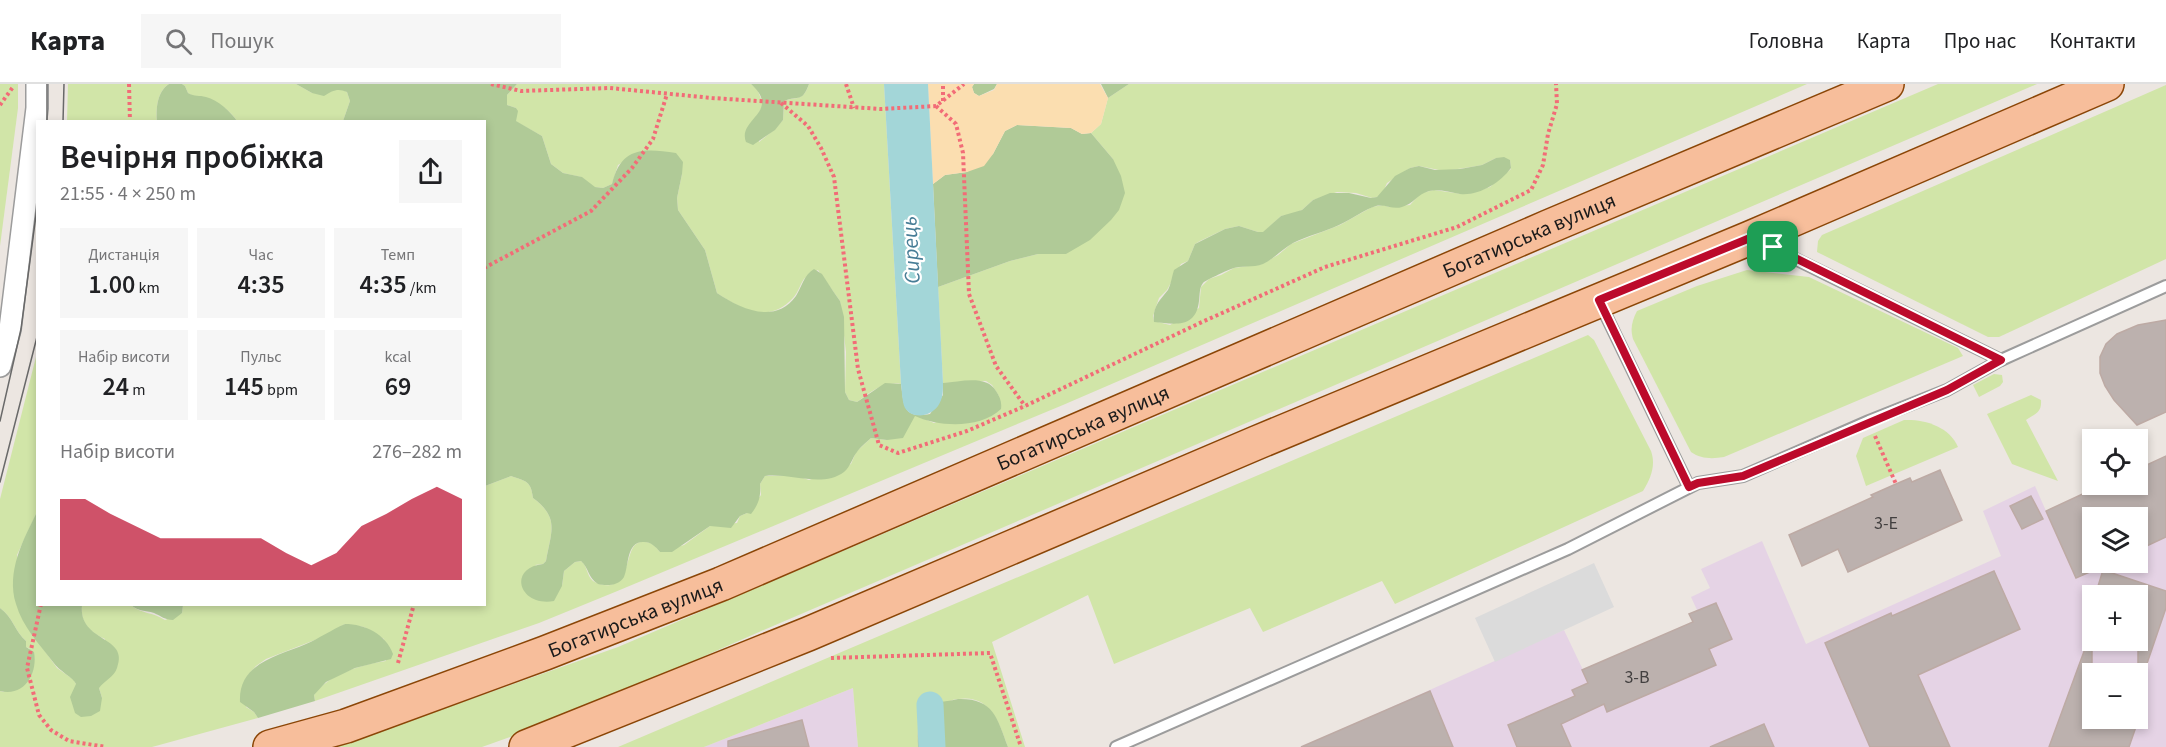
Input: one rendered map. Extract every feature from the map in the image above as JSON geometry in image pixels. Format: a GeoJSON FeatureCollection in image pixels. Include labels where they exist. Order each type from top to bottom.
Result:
{"type":"FeatureCollection","features":[{"type":"Feature","properties":{"kind":"main road","name":"Богатирська вулиця"},"geometry":{"type":"LineString","coordinates":[[270,747],[346,726],[545,653],[721,584],[1548,227],[1887,84]]}},
{"type":"Feature","properties":{"kind":"main road"},"geometry":{"type":"LineString","coordinates":[[526,747],[808,634],[1256,443],[1750,238],[2107,84]]}},
{"type":"Feature","properties":{"kind":"street"},"geometry":{"type":"LineString","coordinates":[[0,366],[10,329],[37,108],[37,84]]}},
{"type":"Feature","properties":{"kind":"lane"},"geometry":{"type":"LineString","coordinates":[[1750,238],[2001,360]]}},
{"type":"Feature","properties":{"kind":"lane"},"geometry":{"type":"LineString","coordinates":[[1116,747],[1568,549],[1698,483],[1743,476],[1947,390],[2001,360],[2166,286]]}},
{"type":"Feature","properties":{"kind":"lane"},"geometry":{"type":"LineString","coordinates":[[1599,300],[1689,487]]}},
{"type":"Feature","properties":{"kind":"path"},"geometry":{"type":"LineString","coordinates":[[0,105],[15,84]]}},
{"type":"Feature","properties":{"kind":"path"},"geometry":{"type":"LineString","coordinates":[[129,84],[130,120]]}},
{"type":"Feature","properties":{"kind":"path"},"geometry":{"type":"LineString","coordinates":[[491,84],[521,91],[611,86],[781,103],[881,109],[936,106],[964,84]]}},
{"type":"Feature","properties":{"kind":"path"},"geometry":{"type":"LineString","coordinates":[[846,84],[854,108]]}},
{"type":"Feature","properties":{"kind":"path"},"geometry":{"type":"LineString","coordinates":[[943,84],[943,101]]}},
{"type":"Feature","properties":{"kind":"path"},"geometry":{"type":"LineString","coordinates":[[781,103],[808,126],[834,177],[858,369],[879,445],[898,453],[967,432],[1325,267],[1457,227],[1531,190],[1543,165],[1548,134],[1557,104],[1556,84]]}},
{"type":"Feature","properties":{"kind":"path"},"geometry":{"type":"LineString","coordinates":[[486,266],[591,211],[632,168],[653,139],[667,93]]}},
{"type":"Feature","properties":{"kind":"path"},"geometry":{"type":"LineString","coordinates":[[936,106],[956,124],[963,153],[969,294],[996,366],[1025,406]]}},
{"type":"Feature","properties":{"kind":"path"},"geometry":{"type":"LineString","coordinates":[[1869,421],[1896,484]]}},
{"type":"Feature","properties":{"kind":"path"},"geometry":{"type":"LineString","coordinates":[[41,606],[27,668],[39,715],[51,730],[69,741],[106,747]]}},
{"type":"Feature","properties":{"kind":"path"},"geometry":{"type":"LineString","coordinates":[[398,663],[413,606]]}},
{"type":"Feature","properties":{"kind":"path"},"geometry":{"type":"LineString","coordinates":[[829,658],[990,653],[1021,747]]}},
{"type":"Feature","properties":{"kind":"shaded area"},"geometry":{"type":"Polygon","coordinates":[[[2166,456],[2166,747],[1302,747],[1564,630],[1583,670],[1693,622],[1690,614],[1697,610],[1691,597],[1710,588],[1701,569],[1762,541],[1806,644],[2001,556],[1983,511],[2035,486],[2046,511],[2082,495],[2148,495],[2148,464],[2166,456]]]}},
{"type":"Feature","properties":{"kind":"shaded area"},"geometry":{"type":"Polygon","coordinates":[[[1594,563],[1614,607],[1495,662],[1475,618],[1594,563]]]}},
{"type":"Feature","properties":{"kind":"shaded area"},"geometry":{"type":"Polygon","coordinates":[[[853,688],[858,747],[704,747],[853,688]]]}},
{"type":"Feature","properties":{"kind":"green space"},"geometry":{"type":"Polygon","coordinates":[[[0,84],[18,84],[18,108],[0,246],[0,84]]]}},
{"type":"Feature","properties":{"kind":"green space"},"geometry":{"type":"Polygon","coordinates":[[[68,84],[169,84],[160,96],[157,120],[67,120],[68,84]]]}},
{"type":"Feature","properties":{"kind":"green space"},"geometry":{"type":"Polygon","coordinates":[[[169,84],[182,84],[188,93],[215,101],[228,110],[236,120],[157,120],[157,106],[165,87],[169,84]]]}},
{"type":"Feature","properties":{"kind":"green space"},"geometry":{"type":"Polygon","coordinates":[[[182,84],[296,84],[312,93],[341,89],[347,92],[350,101],[343,120],[236,120],[220,105],[188,93],[182,84]]]}},
{"type":"Feature","properties":{"kind":"green space"},"geometry":{"type":"Polygon","coordinates":[[[296,84],[517,84],[507,95],[507,105],[518,111],[516,121],[542,136],[551,164],[563,173],[582,177],[595,187],[603,188],[612,184],[621,163],[635,153],[653,151],[676,153],[683,162],[677,198],[678,210],[705,250],[717,293],[747,309],[768,312],[788,305],[796,296],[808,274],[814,269],[822,274],[840,301],[844,317],[845,392],[849,400],[857,402],[885,383],[901,384],[906,409],[915,415],[930,414],[943,395],[943,383],[972,380],[986,382],[992,386],[1000,397],[1001,409],[982,420],[959,424],[925,420],[915,416],[903,438],[887,440],[871,438],[858,450],[846,470],[836,477],[817,480],[765,476],[760,484],[759,500],[754,510],[751,514],[740,516],[731,528],[710,526],[672,552],[660,552],[649,543],[638,543],[631,550],[624,577],[612,585],[598,584],[592,579],[581,561],[575,562],[564,571],[562,586],[554,601],[532,598],[526,593],[521,579],[525,572],[546,561],[552,526],[550,519],[542,505],[533,498],[531,488],[524,481],[511,476],[486,486],[486,120],[343,120],[350,101],[347,92],[336,90],[324,96],[312,93],[296,84]]]}},
{"type":"Feature","properties":{"kind":"green space"},"geometry":{"type":"Polygon","coordinates":[[[517,84],[751,84],[757,89],[762,101],[762,107],[757,116],[759,142],[783,120],[784,101],[802,96],[809,84],[884,84],[901,384],[883,386],[857,402],[849,400],[845,392],[846,352],[840,301],[818,270],[805,278],[793,298],[775,311],[755,312],[726,299],[717,293],[705,250],[678,210],[677,198],[682,174],[652,152],[641,152],[618,165],[612,184],[603,188],[594,187],[581,177],[563,173],[551,164],[542,136],[515,121],[517,111],[516,108],[507,105],[507,95],[517,84]]]}},
{"type":"Feature","properties":{"kind":"green space"},"geometry":{"type":"Polygon","coordinates":[[[751,84],[809,84],[802,96],[784,101],[783,120],[775,130],[753,145],[746,142],[745,134],[747,127],[761,109],[762,102],[751,84]]]}},
{"type":"Feature","properties":{"kind":"green space"},"geometry":{"type":"Polygon","coordinates":[[[974,84],[997,84],[994,89],[979,96],[974,93],[972,87],[974,84]]]}},
{"type":"Feature","properties":{"kind":"green space"},"geometry":{"type":"Polygon","coordinates":[[[1101,84],[1129,84],[1108,98],[1101,84]]]}},
{"type":"Feature","properties":{"kind":"green space"},"geometry":{"type":"Polygon","coordinates":[[[1129,84],[1807,84],[1063,405],[539,623],[315,701],[314,695],[336,676],[386,661],[384,639],[364,627],[345,624],[320,638],[266,659],[256,666],[248,675],[246,707],[258,718],[152,747],[0,747],[0,691],[4,692],[30,649],[26,647],[26,641],[0,608],[0,499],[36,357],[36,514],[17,555],[27,626],[57,668],[76,684],[102,698],[99,688],[105,639],[94,633],[84,622],[82,606],[133,606],[165,620],[182,613],[183,606],[486,606],[486,486],[511,476],[529,485],[533,498],[547,512],[552,526],[546,561],[535,565],[562,586],[564,571],[575,562],[581,561],[593,581],[610,585],[622,576],[631,553],[638,543],[650,543],[660,552],[684,545],[710,526],[737,523],[740,516],[747,513],[761,495],[760,484],[765,476],[797,476],[809,480],[851,464],[856,452],[871,438],[887,440],[915,415],[934,423],[999,396],[992,385],[986,381],[943,383],[938,287],[1010,261],[1038,254],[1066,254],[1113,159],[1091,133],[1101,124],[1108,98],[1129,84]],[[1496,158],[1482,165],[1444,171],[1419,166],[1410,168],[1387,183],[1382,194],[1377,197],[1337,192],[1313,200],[1302,210],[1293,214],[1281,216],[1264,232],[1239,226],[1225,229],[1195,244],[1188,261],[1181,264],[1167,290],[1159,298],[1153,316],[1154,321],[1170,325],[1199,308],[1201,287],[1209,279],[1234,268],[1262,264],[1291,244],[1340,225],[1372,207],[1410,205],[1421,193],[1434,190],[1472,193],[1490,187],[1511,169],[1510,160],[1496,158]]]}},
{"type":"Feature","properties":{"kind":"green space"},"geometry":{"type":"Polygon","coordinates":[[[1938,84],[2037,84],[566,717],[482,747],[331,747],[618,647],[1938,84]]]}},
{"type":"Feature","properties":{"kind":"green space"},"geometry":{"type":"Polygon","coordinates":[[[2166,85],[2166,259],[1999,337],[1988,337],[1817,252],[1818,241],[1822,235],[2166,85]]]}},
{"type":"Feature","properties":{"kind":"green space"},"geometry":{"type":"Polygon","coordinates":[[[1017,125],[1071,128],[1082,134],[1091,133],[1113,159],[1121,176],[1125,193],[1119,210],[1090,240],[1066,254],[1038,254],[1010,261],[938,287],[933,184],[945,175],[967,172],[993,154],[1005,131],[1017,125]]]}},
{"type":"Feature","properties":{"kind":"green space"},"geometry":{"type":"Polygon","coordinates":[[[1504,157],[1510,160],[1511,168],[1501,179],[1482,191],[1460,194],[1429,191],[1402,207],[1372,207],[1339,225],[1293,243],[1263,264],[1235,268],[1203,283],[1197,310],[1189,320],[1176,324],[1154,322],[1155,308],[1168,290],[1174,270],[1188,261],[1195,244],[1225,229],[1239,226],[1263,232],[1281,216],[1302,210],[1313,200],[1330,193],[1377,197],[1395,176],[1410,168],[1419,166],[1435,170],[1460,169],[1482,165],[1504,157]]]}},
{"type":"Feature","properties":{"kind":"green space"},"geometry":{"type":"Polygon","coordinates":[[[1747,270],[1809,277],[1958,348],[1963,356],[1724,457],[1699,456],[1691,452],[1633,339],[1633,321],[1637,311],[1697,286],[1747,270]]]}},
{"type":"Feature","properties":{"kind":"green space"},"geometry":{"type":"Polygon","coordinates":[[[1588,335],[1594,340],[1651,451],[1652,471],[1643,491],[1395,604],[1382,581],[1263,632],[1250,608],[1114,664],[1088,595],[992,642],[1025,747],[1008,747],[997,720],[986,705],[969,699],[956,699],[925,705],[918,725],[918,747],[858,747],[853,688],[704,747],[618,747],[1588,335]]]}},
{"type":"Feature","properties":{"kind":"green space"},"geometry":{"type":"Polygon","coordinates":[[[1994,374],[2002,375],[2003,382],[2000,386],[1979,397],[1973,385],[1994,374]]]}},
{"type":"Feature","properties":{"kind":"green space"},"geometry":{"type":"Polygon","coordinates":[[[2031,395],[2041,400],[2040,408],[2037,413],[2026,420],[2058,481],[2012,464],[1987,414],[2031,395]]]}},
{"type":"Feature","properties":{"kind":"green space"},"geometry":{"type":"Polygon","coordinates":[[[1904,420],[1935,425],[1949,434],[1958,447],[1866,486],[1856,456],[1863,438],[1904,420]]]}},
{"type":"Feature","properties":{"kind":"green space"},"geometry":{"type":"Polygon","coordinates":[[[36,514],[36,606],[82,606],[83,617],[88,626],[111,644],[119,657],[116,671],[99,688],[102,698],[100,711],[91,716],[81,717],[75,713],[70,697],[76,684],[56,665],[22,620],[13,592],[13,580],[22,545],[36,514]]]}},
{"type":"Feature","properties":{"kind":"green space"},"geometry":{"type":"Polygon","coordinates":[[[132,606],[183,606],[182,613],[173,620],[132,606]]]}},
{"type":"Feature","properties":{"kind":"green space"},"geometry":{"type":"Polygon","coordinates":[[[0,608],[26,641],[26,647],[34,652],[34,668],[31,676],[28,682],[16,691],[0,691],[0,608]]]}},
{"type":"Feature","properties":{"kind":"green space"},"geometry":{"type":"Polygon","coordinates":[[[345,624],[367,628],[380,636],[390,647],[393,654],[391,659],[355,668],[326,682],[314,695],[315,701],[258,718],[254,712],[240,702],[241,689],[246,678],[262,663],[311,642],[345,624]]]}},
{"type":"Feature","properties":{"kind":"green space"},"geometry":{"type":"Polygon","coordinates":[[[958,699],[979,702],[992,711],[1008,747],[918,747],[918,725],[925,704],[958,699]]]}},
{"type":"Feature","properties":{"kind":"sand"},"geometry":{"type":"Polygon","coordinates":[[[928,84],[974,84],[972,87],[974,93],[979,96],[994,90],[997,84],[1100,84],[1108,98],[1101,124],[1091,133],[1082,134],[1071,128],[1017,125],[1005,131],[984,166],[967,172],[945,175],[933,184],[928,84]]]}},
{"type":"Feature","properties":{"kind":"water"},"geometry":{"type":"Polygon","coordinates":[[[884,84],[928,84],[943,386],[942,398],[938,406],[922,415],[908,412],[902,396],[884,84]]]}},
{"type":"Feature","properties":{"kind":"building"},"geometry":{"type":"Polygon","coordinates":[[[2166,320],[2166,412],[2137,425],[2114,400],[2105,386],[2100,373],[2100,357],[2106,344],[2117,334],[2138,325],[2166,320]]]}},
{"type":"Feature","properties":{"kind":"building"},"geometry":{"type":"Polygon","coordinates":[[[2166,456],[2166,537],[2148,545],[2148,507],[2082,507],[2082,573],[2087,573],[2076,578],[2046,511],[2082,494],[2148,495],[2148,464],[2166,456]]]}},
{"type":"Feature","properties":{"kind":"building"},"geometry":{"type":"Polygon","coordinates":[[[1940,470],[1962,520],[1848,572],[1838,549],[1802,566],[1789,535],[1873,497],[1871,495],[1896,484],[1910,478],[1912,482],[1940,470]]]}},
{"type":"Feature","properties":{"kind":"building"},"geometry":{"type":"Polygon","coordinates":[[[2031,496],[2043,519],[2022,529],[2010,506],[2031,496]]]}},
{"type":"Feature","properties":{"kind":"building"},"geometry":{"type":"Polygon","coordinates":[[[1994,571],[2020,629],[1918,675],[1950,747],[1870,747],[1825,643],[1994,571]]]}},
{"type":"Feature","properties":{"kind":"building"},"geometry":{"type":"Polygon","coordinates":[[[2102,573],[2112,573],[2148,585],[2098,585],[2102,573]]]}},
{"type":"Feature","properties":{"kind":"building"},"geometry":{"type":"Polygon","coordinates":[[[2148,585],[2166,591],[2166,608],[2147,663],[2138,663],[2138,651],[2148,651],[2148,585]]]}},
{"type":"Feature","properties":{"kind":"building"},"geometry":{"type":"Polygon","coordinates":[[[1716,603],[1732,639],[1709,649],[1716,665],[1607,712],[1604,704],[1561,724],[1571,747],[1517,747],[1508,725],[1575,696],[1572,690],[1588,683],[1582,670],[1693,622],[1689,614],[1716,603]]]}},
{"type":"Feature","properties":{"kind":"building"},"geometry":{"type":"Polygon","coordinates":[[[2084,651],[2092,651],[2092,663],[2082,663],[2082,729],[2135,729],[2129,747],[2049,747],[2084,651]]]}},
{"type":"Feature","properties":{"kind":"building"},"geometry":{"type":"Polygon","coordinates":[[[1430,691],[1453,747],[1301,747],[1430,691]]]}},
{"type":"Feature","properties":{"kind":"building"},"geometry":{"type":"Polygon","coordinates":[[[802,720],[809,747],[728,747],[728,741],[802,720]]]}},
{"type":"Feature","properties":{"kind":"building"},"geometry":{"type":"Polygon","coordinates":[[[1764,724],[1774,747],[1710,747],[1764,724]]]}},
{"type":"Feature","properties":{"kind":"waterway","name":"Сирець"},"geometry":{"type":"LineString","coordinates":[[930,705],[932,747]]}},
{"type":"Feature","properties":{"kind":"tram line"},"geometry":{"type":"LineString","coordinates":[[47,84],[47,120]]}},
{"type":"Feature","properties":{"kind":"tram line"},"geometry":{"type":"LineString","coordinates":[[63,120],[64,84]]}},
{"type":"Feature","properties":{"kind":"tram line"},"geometry":{"type":"LineString","coordinates":[[0,421],[21,329],[36,215]]}},
{"type":"Feature","properties":{"kind":"tram line"},"geometry":{"type":"LineString","coordinates":[[0,482],[36,341]]}},
{"type":"Feature","properties":{"kind":"route"},"geometry":{"type":"LineString","coordinates":[[1750,238],[1773,247],[2001,360],[1947,390],[1743,476],[1698,483],[1689,487],[1599,300],[1750,238]]}}]}
